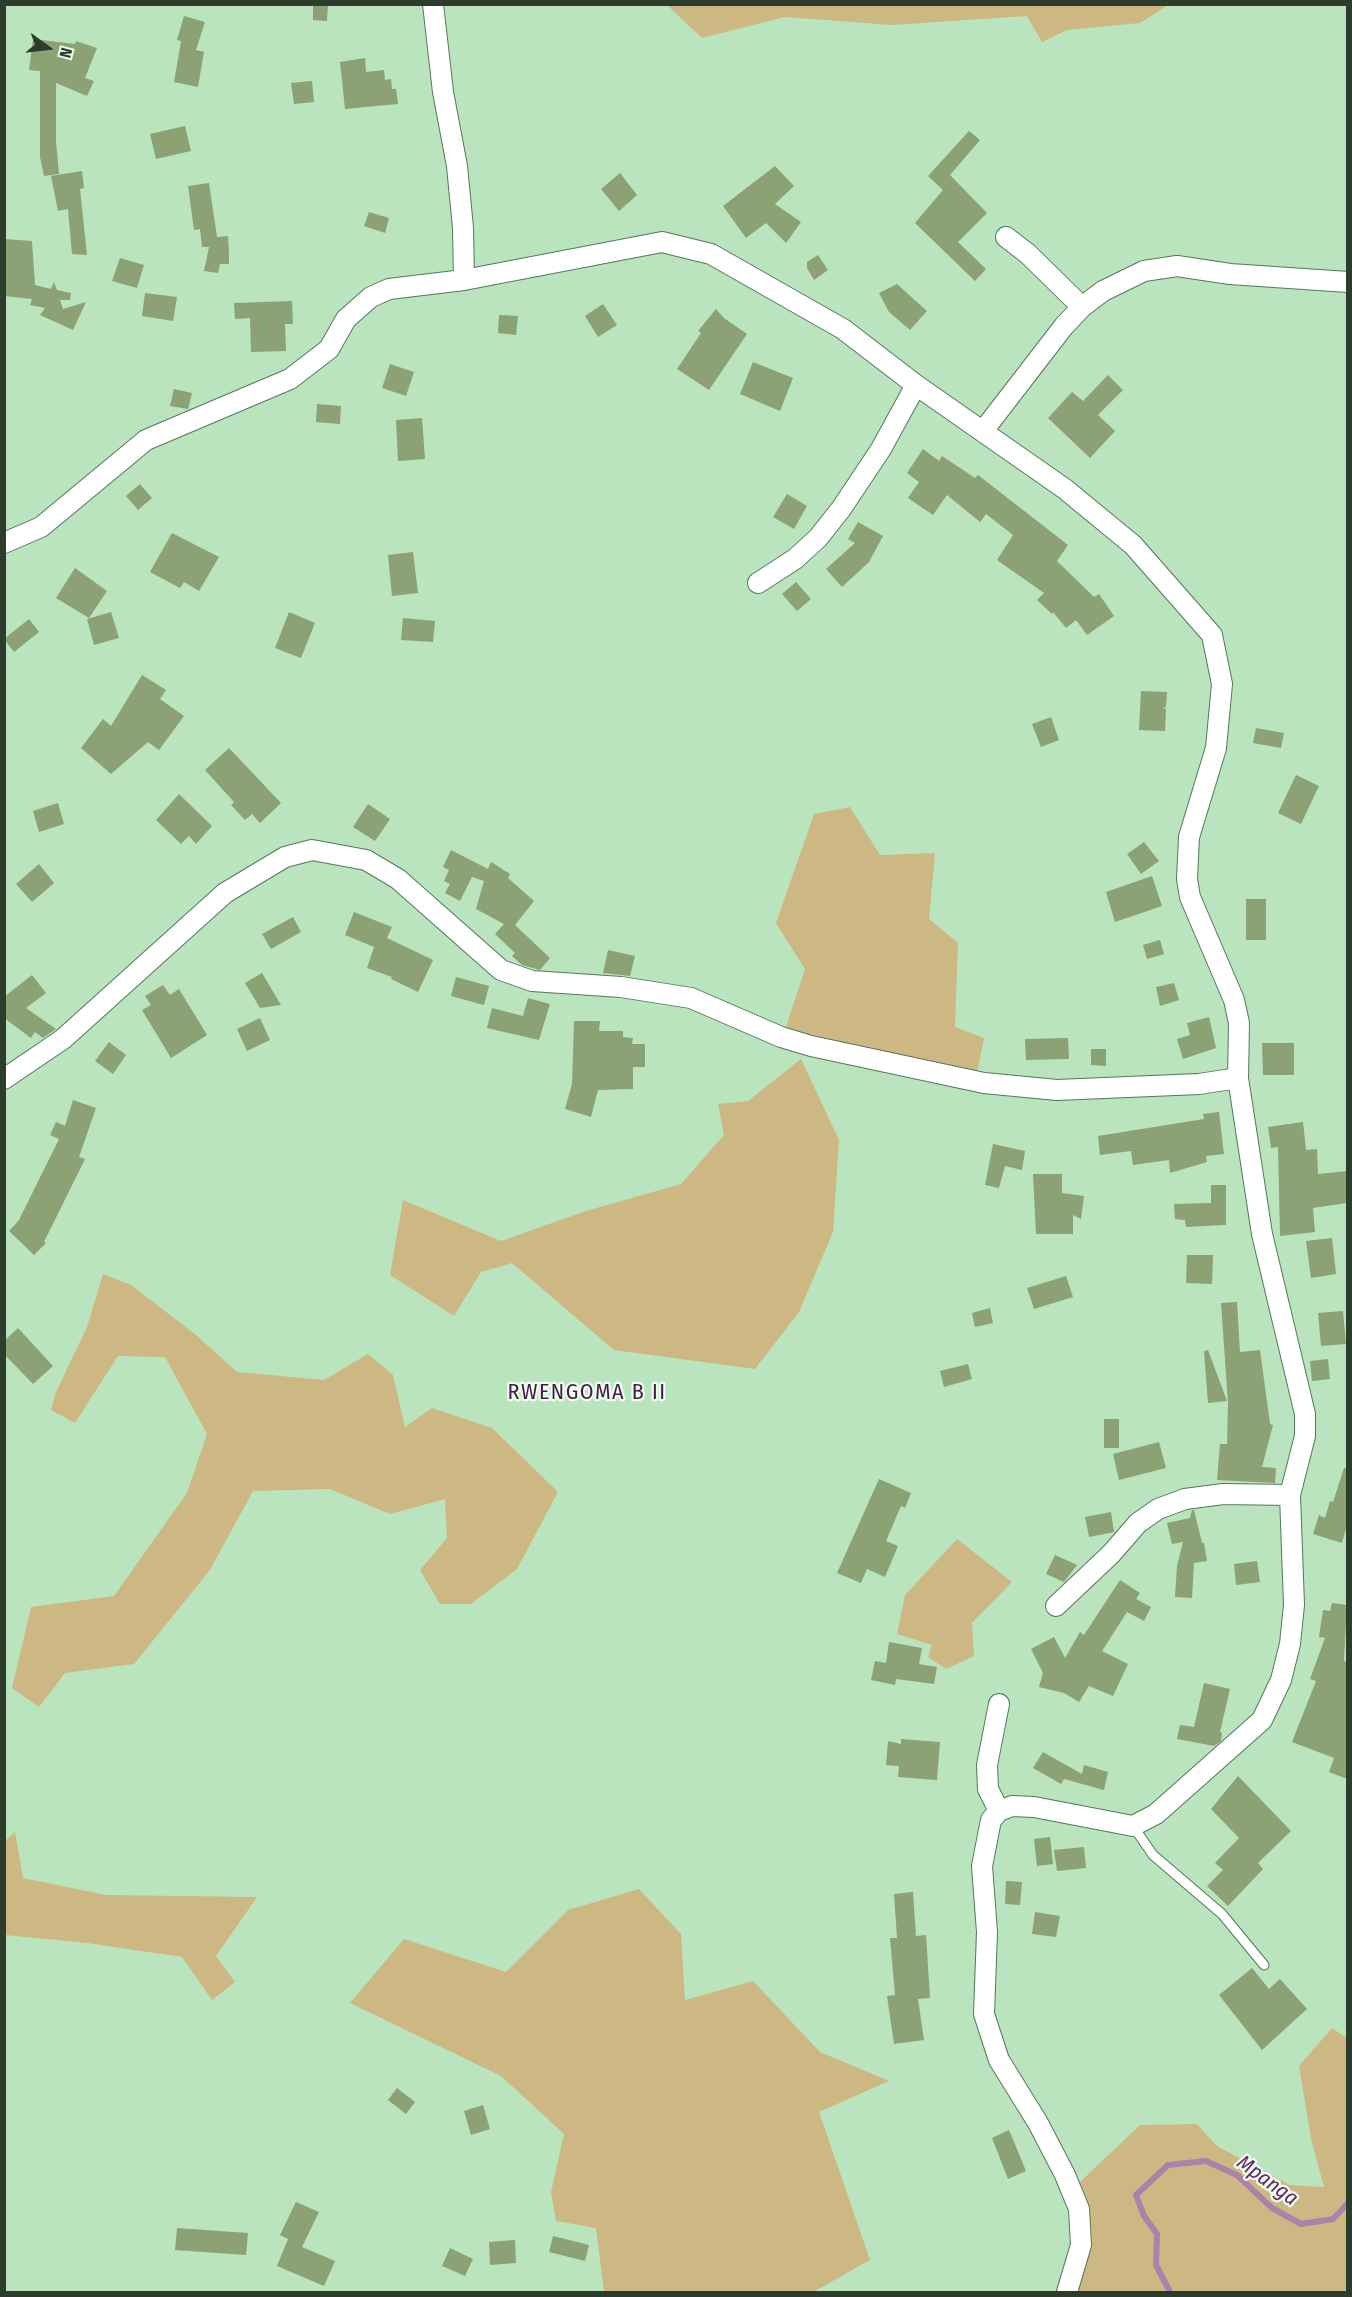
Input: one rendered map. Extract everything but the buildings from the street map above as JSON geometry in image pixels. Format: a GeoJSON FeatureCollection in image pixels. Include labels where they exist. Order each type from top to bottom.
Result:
{"type":"FeatureCollection","features":[{"type":"Feature","properties":{"kind":"street"},"geometry":{"type":"LineString","coordinates":[[433,4],[443,92],[458,177],[464,228],[464,280]]}},
{"type":"Feature","properties":{"kind":"street"},"geometry":{"type":"LineString","coordinates":[[1006,237],[1028,254],[1082,307]]}},
{"type":"Feature","properties":{"kind":"street"},"geometry":{"type":"LineString","coordinates":[[4,543],[41,527],[146,440],[290,379],[329,350],[346,319],[371,297],[389,289],[464,280],[662,242],[711,254],[843,329],[916,385],[1065,489],[1132,545],[1212,635],[1222,684],[1216,748],[1189,837],[1186,879],[1190,897],[1234,999],[1239,1023],[1238,1078],[1262,1234],[1305,1414],[1305,1436],[1290,1495],[1294,1605],[1290,1644],[1281,1680],[1268,1710],[1252,1731],[1156,1814],[1133,1826],[1034,1807],[1012,1806],[999,1811],[991,1820],[982,1866],[987,1932],[984,2014],[999,2060],[1038,2123],[1065,2175],[1079,2209],[1081,2245],[1067,2292]]}},
{"type":"Feature","properties":{"kind":"street"},"geometry":{"type":"LineString","coordinates":[[983,431],[1064,326],[1082,307],[1103,291],[1144,271],[1177,266],[1230,274],[1347,282]]}},
{"type":"Feature","properties":{"kind":"street"},"geometry":{"type":"LineString","coordinates":[[758,583],[795,559],[818,538],[880,449],[916,385]]}},
{"type":"Feature","properties":{"kind":"street"},"geometry":{"type":"LineString","coordinates":[[4,1079],[63,1039],[225,893],[285,857],[312,850],[366,860],[398,879],[501,970],[532,981],[621,987],[691,998],[781,1037],[811,1046],[984,1083],[1057,1090],[1198,1084],[1238,1078]]}},
{"type":"Feature","properties":{"kind":"street"},"geometry":{"type":"LineString","coordinates":[[1056,1606],[1111,1554],[1138,1523],[1158,1509],[1185,1499],[1223,1494],[1290,1495]]}},
{"type":"Feature","properties":{"kind":"street"},"geometry":{"type":"LineString","coordinates":[[999,1704],[987,1765],[988,1789],[999,1811]]}},
{"type":"Feature","properties":{"kind":"lane"},"geometry":{"type":"LineString","coordinates":[[1133,1826],[1154,1855],[1222,1914],[1264,1965]]}},
{"type":"Feature","properties":{"kind":"shaded area"},"geometry":{"type":"Polygon","coordinates":[[[667,5],[1168,5],[1140,23],[1067,30],[1042,42],[1027,16],[892,25],[785,17],[702,38],[667,5]]]}},
{"type":"Feature","properties":{"kind":"shaded area"},"geometry":{"type":"Polygon","coordinates":[[[850,807],[880,855],[935,853],[929,919],[958,943],[955,1027],[984,1038],[974,1089],[959,1089],[782,1039],[805,969],[776,923],[814,814],[850,807]]]}},
{"type":"Feature","properties":{"kind":"shaded area"},"geometry":{"type":"Polygon","coordinates":[[[801,1059],[839,1140],[833,1232],[799,1312],[755,1369],[614,1350],[512,1263],[481,1272],[454,1316],[390,1275],[403,1200],[501,1241],[586,1211],[681,1184],[724,1135],[718,1104],[748,1101],[801,1059]]]}},
{"type":"Feature","properties":{"kind":"shaded area"},"geometry":{"type":"Polygon","coordinates":[[[103,1274],[131,1285],[196,1335],[237,1372],[324,1380],[368,1354],[393,1375],[405,1427],[432,1408],[492,1428],[558,1492],[517,1569],[471,1604],[440,1604],[420,1570],[447,1538],[445,1499],[390,1514],[330,1489],[253,1491],[210,1570],[134,1664],[65,1673],[39,1707],[12,1688],[31,1607],[114,1596],[187,1493],[207,1434],[165,1357],[118,1356],[75,1423],[51,1410],[56,1392],[87,1327],[103,1274]]]}},
{"type":"Feature","properties":{"kind":"shaded area"},"geometry":{"type":"Polygon","coordinates":[[[957,1539],[1012,1582],[972,1623],[974,1656],[946,1669],[928,1657],[932,1645],[897,1634],[905,1595],[957,1539]]]}},
{"type":"Feature","properties":{"kind":"shaded area"},"geometry":{"type":"Polygon","coordinates":[[[15,1832],[23,1878],[106,1895],[257,1897],[216,1956],[235,1982],[212,2000],[182,1957],[87,1943],[5,1935],[5,1841],[15,1832]]]}},
{"type":"Feature","properties":{"kind":"shaded area"},"geometry":{"type":"Polygon","coordinates":[[[639,1889],[681,1934],[685,2000],[753,1981],[820,2052],[889,2081],[819,2112],[870,2260],[813,2292],[604,2292],[596,2228],[556,2221],[551,2192],[564,2134],[501,2076],[350,2003],[404,1939],[506,1972],[568,1910],[639,1889]]]}},
{"type":"Feature","properties":{"kind":"shaded area"},"geometry":{"type":"Polygon","coordinates":[[[1332,2028],[1347,2038],[1347,2292],[1075,2292],[1083,2245],[1080,2182],[1140,2125],[1197,2124],[1217,2146],[1290,2185],[1324,2187],[1311,2139],[1299,2066],[1332,2028]]]}},
{"type":"Feature","properties":{"kind":"waterway","name":"Mpanga"},"geometry":{"type":"LineString","coordinates":[[1170,2292],[1156,2265],[1157,2234],[1144,2216],[1136,2195],[1168,2165],[1206,2161],[1237,2175],[1272,2208],[1301,2224],[1333,2219],[1348,2203]]}},
{"type":"Feature","properties":{"kind":"district","name":"RWENGOMA B II"},"geometry":{"type":"Point","coordinates":[587,1393]}}]}
